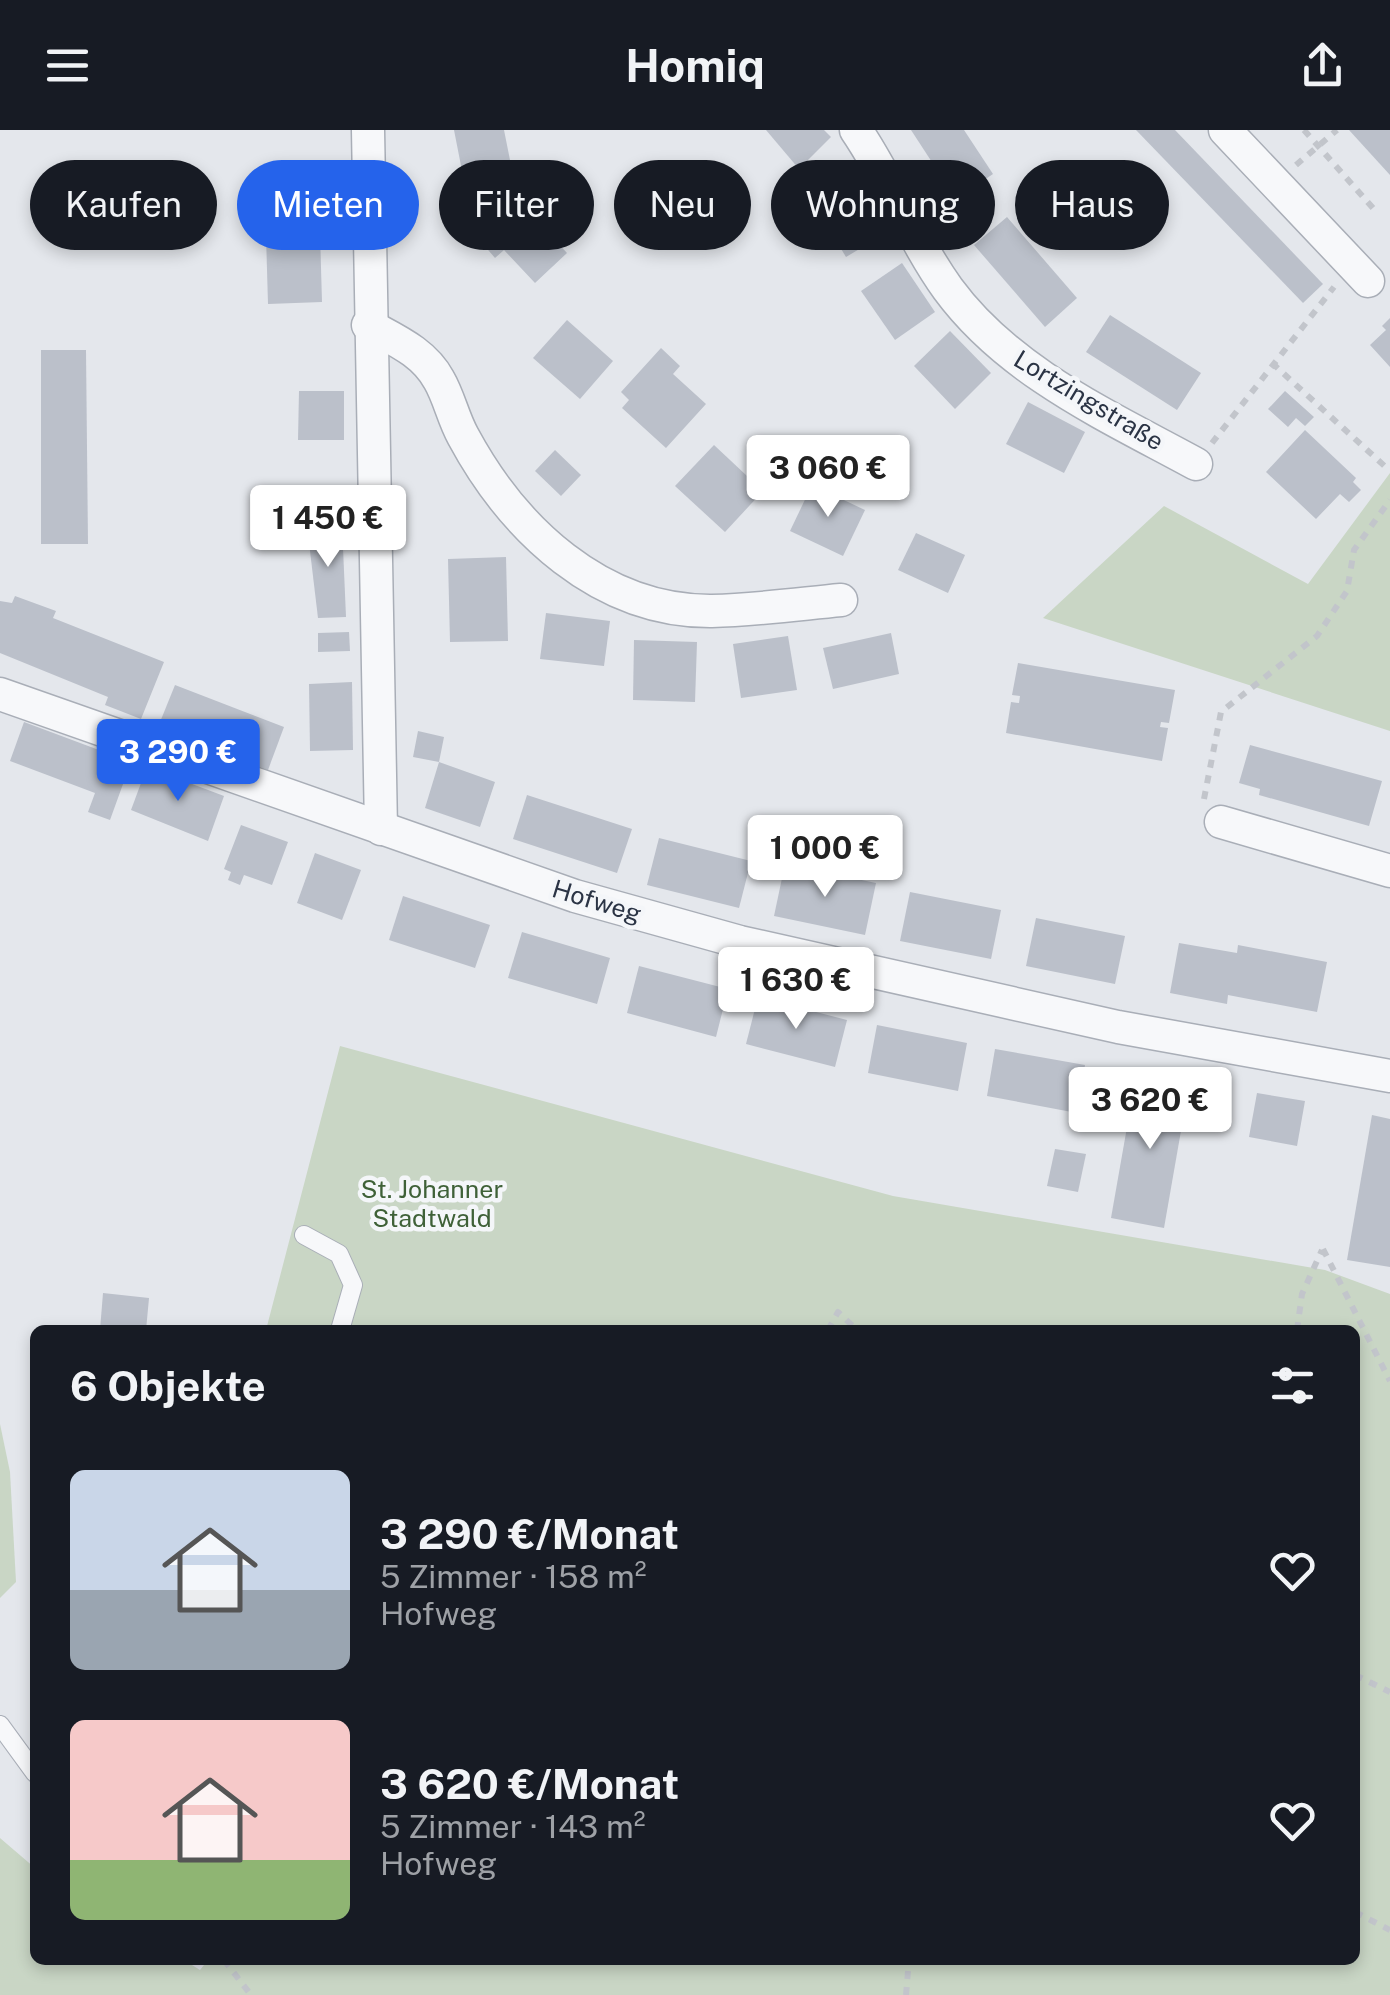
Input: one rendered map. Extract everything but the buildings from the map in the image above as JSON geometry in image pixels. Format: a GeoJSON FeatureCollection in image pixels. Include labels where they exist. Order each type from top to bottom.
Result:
{"type":"FeatureCollection","features":[{"type":"Feature","properties":{"kind":"street"},"geometry":{"type":"LineString","coordinates":[[368,130],[368,324],[381,829]]}},
{"type":"Feature","properties":{"kind":"street","name":"Lortzingstraße"},"geometry":{"type":"LineString","coordinates":[[856,130],[950,291],[988,333],[1022,363],[1079,400],[1196,464]]}},
{"type":"Feature","properties":{"kind":"street"},"geometry":{"type":"LineString","coordinates":[[1225,130],[1368,281]]}},
{"type":"Feature","properties":{"kind":"street"},"geometry":{"type":"LineString","coordinates":[[368,324],[420,354],[439,379],[462,435],[499,493],[554,554],[624,596],[708,611],[842,600]]}},
{"type":"Feature","properties":{"kind":"street","name":"Hofweg"},"geometry":{"type":"LineString","coordinates":[[0,694],[575,896],[740,942],[1118,1027],[1390,1076]]}},
{"type":"Feature","properties":{"kind":"street"},"geometry":{"type":"LineString","coordinates":[[1210,820],[1390,871]]}},
{"type":"Feature","properties":{"kind":"lane"},"geometry":{"type":"LineString","coordinates":[[304,1235],[339,1254],[353,1285],[341,1325]]}},
{"type":"Feature","properties":{"kind":"lane"},"geometry":{"type":"LineString","coordinates":[[0,1724],[30,1766]]}},
{"type":"Feature","properties":{"kind":"path"},"geometry":{"type":"LineString","coordinates":[[1304,130],[1372,208]]}},
{"type":"Feature","properties":{"kind":"path"},"geometry":{"type":"LineString","coordinates":[[1276,183],[1337,130]]}},
{"type":"Feature","properties":{"kind":"path"},"geometry":{"type":"LineString","coordinates":[[1196,464],[1311,312]]}},
{"type":"Feature","properties":{"kind":"path"},"geometry":{"type":"LineString","coordinates":[[1272,363],[1390,471]]}},
{"type":"Feature","properties":{"kind":"path"},"geometry":{"type":"LineString","coordinates":[[1210,820],[1221,712],[1317,636],[1347,591],[1354,550],[1390,500]]}},
{"type":"Feature","properties":{"kind":"path"},"geometry":{"type":"LineString","coordinates":[[1298,1325],[1302,1294],[1322,1249],[1390,1380]]}},
{"type":"Feature","properties":{"kind":"path"},"geometry":{"type":"LineString","coordinates":[[831,1325],[838,1312],[852,1325]]}},
{"type":"Feature","properties":{"kind":"path"},"geometry":{"type":"LineString","coordinates":[[1360,1677],[1390,1692]]}},
{"type":"Feature","properties":{"kind":"path"},"geometry":{"type":"LineString","coordinates":[[1360,1915],[1390,1930]]}},
{"type":"Feature","properties":{"kind":"path"},"geometry":{"type":"LineString","coordinates":[[228,1965],[251,1995]]}},
{"type":"Feature","properties":{"kind":"path"},"geometry":{"type":"LineString","coordinates":[[906,1995],[909,1965]]}},
{"type":"Feature","properties":{"kind":"green space"},"geometry":{"type":"Polygon","coordinates":[[[1390,473],[1390,731],[1043,618],[1164,506],[1308,584],[1390,473]]]}},
{"type":"Feature","properties":{"kind":"green space","name":"St. Johanner Stadtwald"},"geometry":{"type":"Polygon","coordinates":[[[340,1046],[893,1196],[1325,1270],[1390,1294],[1390,1995],[0,1995],[0,1838],[30,1864],[30,1965],[192,1965],[200,1970],[204,1965],[1360,1965],[1360,1325],[267,1325],[340,1046]]]}},
{"type":"Feature","properties":{"kind":"green space"},"geometry":{"type":"Polygon","coordinates":[[[0,1424],[10,1472],[16,1582],[0,1598],[0,1424]]]}}]}
